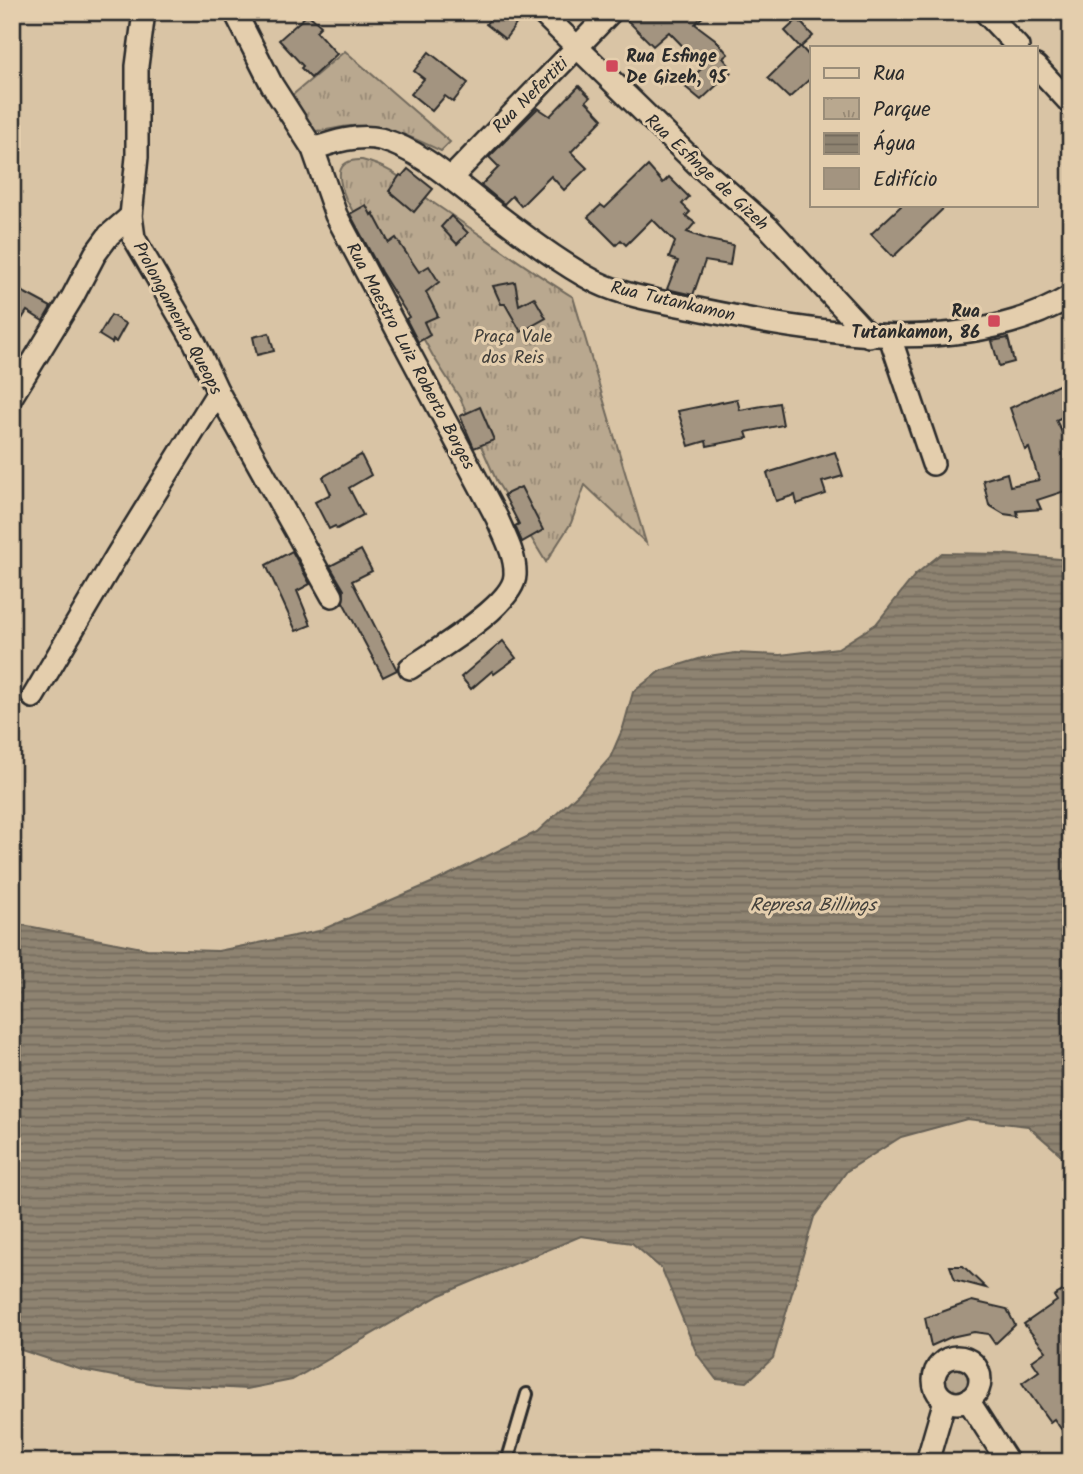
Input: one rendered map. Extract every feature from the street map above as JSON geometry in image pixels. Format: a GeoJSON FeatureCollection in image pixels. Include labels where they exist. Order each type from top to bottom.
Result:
{"type":"FeatureCollection","features":[{"type":"Feature","properties":{"kind":"street","name":"Prolongamento Queops"},"geometry":{"type":"LineString","coordinates":[[144,12],[137,66],[137,157],[131,216],[134,238],[195,343],[218,392],[332,596]]}},
{"type":"Feature","properties":{"kind":"street","name":"Rua Maestro Luiz Roberto Borges"},"geometry":{"type":"LineString","coordinates":[[235,12],[272,85],[313,149],[336,215],[497,517],[515,569],[513,586],[485,616],[410,668]]}},
{"type":"Feature","properties":{"kind":"street","name":"Rua Esfinge de Gizeh"},"geometry":{"type":"LineString","coordinates":[[541,12],[879,336],[933,464]]}},
{"type":"Feature","properties":{"kind":"street","name":"Rua Nefertiti"},"geometry":{"type":"LineString","coordinates":[[450,178],[611,12]]}},
{"type":"Feature","properties":{"kind":"street"},"geometry":{"type":"LineString","coordinates":[[985,12],[1017,46]]}},
{"type":"Feature","properties":{"kind":"street"},"geometry":{"type":"LineString","coordinates":[[1038,68],[1071,104]]}},
{"type":"Feature","properties":{"kind":"street","name":"Rua Tutankamon"},"geometry":{"type":"LineString","coordinates":[[313,149],[336,141],[378,139],[406,149],[450,178],[541,246],[597,282],[657,301],[727,315],[879,336],[954,333],[1018,320],[1052,307],[1071,296]]}},
{"type":"Feature","properties":{"kind":"street"},"geometry":{"type":"LineString","coordinates":[[12,396],[72,298],[95,254],[109,236],[131,216]]}},
{"type":"Feature","properties":{"kind":"street"},"geometry":{"type":"LineString","coordinates":[[33,697],[218,392]]}},
{"type":"Feature","properties":{"kind":"street"},"geometry":{"type":"LineString","coordinates":[[958,1356],[972,1362],[980,1375],[978,1390],[968,1401],[956,1403],[945,1400],[935,1388],[934,1373],[943,1361],[958,1356]]}},
{"type":"Feature","properties":{"kind":"street"},"geometry":{"type":"LineString","coordinates":[[927,1462],[945,1400]]}},
{"type":"Feature","properties":{"kind":"street"},"geometry":{"type":"LineString","coordinates":[[968,1401],[1008,1462]]}},
{"type":"Feature","properties":{"kind":"lane"},"geometry":{"type":"LineString","coordinates":[[507,1462],[527,1394]]}},
{"type":"Feature","properties":{"kind":"green space"},"geometry":{"type":"Polygon","coordinates":[[[345,51],[450,142],[441,151],[408,136],[375,127],[351,126],[312,131],[289,98],[345,51]]]}},
{"type":"Feature","properties":{"kind":"green space","name":"Praça Vale dos Reis"},"geometry":{"type":"Polygon","coordinates":[[[362,160],[393,173],[573,297],[646,543],[585,485],[571,523],[546,562],[497,482],[460,398],[433,356],[346,199],[340,178],[342,167],[346,163],[362,160]]]}},
{"type":"Feature","properties":{"kind":"green space"},"geometry":{"type":"Polygon","coordinates":[[[957,1364],[969,1368],[973,1380],[969,1392],[957,1396],[945,1392],[941,1380],[945,1368],[957,1364]]]}},
{"type":"Feature","properties":{"kind":"water","name":"Represa Billings"},"geometry":{"type":"Polygon","coordinates":[[[942,553],[1001,554],[1071,560],[1071,1168],[1059,1153],[1028,1126],[967,1119],[901,1137],[847,1171],[814,1217],[773,1358],[747,1382],[716,1379],[697,1354],[662,1269],[632,1243],[581,1236],[440,1295],[292,1380],[247,1389],[155,1384],[82,1370],[12,1347],[12,923],[147,949],[218,951],[319,931],[438,880],[537,832],[579,793],[610,758],[623,728],[633,692],[660,671],[702,658],[735,653],[780,655],[838,648],[876,624],[915,575],[942,553]]]}},
{"type":"Feature","properties":{"kind":"building"},"geometry":{"type":"Polygon","coordinates":[[[495,12],[511,12],[520,19],[505,39],[486,24],[495,12]]]}},
{"type":"Feature","properties":{"kind":"building"},"geometry":{"type":"Polygon","coordinates":[[[624,12],[708,12],[695,24],[715,39],[728,54],[723,58],[731,72],[701,100],[684,86],[703,67],[669,32],[653,46],[623,16],[624,12]]]}},
{"type":"Feature","properties":{"kind":"building"},"geometry":{"type":"Polygon","coordinates":[[[308,14],[321,26],[316,31],[337,54],[311,78],[279,40],[308,14]]]}},
{"type":"Feature","properties":{"kind":"building"},"geometry":{"type":"Polygon","coordinates":[[[798,19],[813,36],[801,47],[810,57],[810,79],[789,98],[768,78],[800,47],[785,31],[798,19]]]}},
{"type":"Feature","properties":{"kind":"building"},"geometry":{"type":"Polygon","coordinates":[[[429,52],[468,83],[453,102],[445,96],[432,111],[411,94],[424,79],[414,71],[429,52]]]}},
{"type":"Feature","properties":{"kind":"building"},"geometry":{"type":"Polygon","coordinates":[[[579,86],[590,97],[586,101],[603,119],[571,152],[587,168],[564,190],[551,176],[521,206],[512,196],[504,204],[481,185],[499,167],[489,157],[538,108],[550,116],[579,86]]]}},
{"type":"Feature","properties":{"kind":"building"},"geometry":{"type":"Polygon","coordinates":[[[648,166],[663,183],[669,177],[689,197],[682,204],[690,212],[686,216],[695,223],[687,232],[733,245],[730,265],[705,261],[693,295],[667,289],[678,261],[669,258],[675,242],[652,219],[626,245],[621,240],[616,245],[588,217],[601,205],[605,208],[648,166]]]}},
{"type":"Feature","properties":{"kind":"building"},"geometry":{"type":"Polygon","coordinates":[[[408,169],[433,189],[414,212],[389,191],[400,175],[408,169]]]}},
{"type":"Feature","properties":{"kind":"building"},"geometry":{"type":"Polygon","coordinates":[[[366,205],[389,243],[396,238],[419,272],[429,266],[439,282],[426,292],[438,316],[424,322],[430,335],[418,342],[406,319],[409,317],[350,214],[366,205]]]}},
{"type":"Feature","properties":{"kind":"building"},"geometry":{"type":"Polygon","coordinates":[[[901,206],[946,206],[893,257],[871,234],[901,206]]]}},
{"type":"Feature","properties":{"kind":"building"},"geometry":{"type":"Polygon","coordinates":[[[451,216],[468,233],[457,244],[441,227],[451,216]]]}},
{"type":"Feature","properties":{"kind":"building"},"geometry":{"type":"Polygon","coordinates":[[[515,282],[519,305],[534,297],[546,318],[521,332],[505,304],[501,304],[493,286],[515,282]]]}},
{"type":"Feature","properties":{"kind":"building"},"geometry":{"type":"Polygon","coordinates":[[[12,286],[51,307],[43,321],[27,311],[12,335],[12,286]]]}},
{"type":"Feature","properties":{"kind":"building"},"geometry":{"type":"Polygon","coordinates":[[[111,315],[126,324],[116,342],[113,340],[112,343],[99,335],[111,315]]]}},
{"type":"Feature","properties":{"kind":"building"},"geometry":{"type":"Polygon","coordinates":[[[269,333],[274,351],[257,355],[253,337],[269,333]]]}},
{"type":"Feature","properties":{"kind":"building"},"geometry":{"type":"Polygon","coordinates":[[[1008,338],[1014,362],[999,366],[992,341],[1008,338]]]}},
{"type":"Feature","properties":{"kind":"building"},"geometry":{"type":"Polygon","coordinates":[[[1071,379],[1071,413],[1056,420],[1071,451],[1071,489],[1037,500],[1041,509],[1017,511],[1018,516],[1004,514],[989,505],[983,480],[1007,473],[1010,486],[1039,480],[1029,448],[1025,450],[1010,408],[1071,379]]]}},
{"type":"Feature","properties":{"kind":"building"},"geometry":{"type":"Polygon","coordinates":[[[737,399],[740,410],[779,403],[783,425],[746,432],[748,438],[707,446],[706,441],[689,446],[678,411],[737,399]]]}},
{"type":"Feature","properties":{"kind":"building"},"geometry":{"type":"Polygon","coordinates":[[[480,407],[494,440],[474,448],[460,416],[480,407]]]}},
{"type":"Feature","properties":{"kind":"building"},"geometry":{"type":"Polygon","coordinates":[[[835,452],[843,476],[822,482],[826,494],[797,504],[795,495],[776,501],[767,473],[835,452]]]}},
{"type":"Feature","properties":{"kind":"building"},"geometry":{"type":"Polygon","coordinates":[[[361,455],[371,475],[349,488],[363,515],[337,529],[335,526],[329,529],[315,502],[331,494],[323,477],[361,455]]]}},
{"type":"Feature","properties":{"kind":"building"},"geometry":{"type":"Polygon","coordinates":[[[521,487],[543,530],[522,542],[515,526],[519,524],[504,495],[521,487]]]}},
{"type":"Feature","properties":{"kind":"building"},"geometry":{"type":"Polygon","coordinates":[[[361,550],[372,571],[352,581],[397,670],[383,677],[343,602],[344,590],[330,566],[361,550]]]}},
{"type":"Feature","properties":{"kind":"building"},"geometry":{"type":"Polygon","coordinates":[[[292,551],[310,584],[297,591],[311,625],[296,631],[266,565],[292,551]]]}},
{"type":"Feature","properties":{"kind":"building"},"geometry":{"type":"Polygon","coordinates":[[[503,641],[516,658],[494,674],[492,671],[471,689],[461,677],[503,641]]]}},
{"type":"Feature","properties":{"kind":"building"},"geometry":{"type":"Polygon","coordinates":[[[950,1266],[963,1266],[986,1288],[955,1280],[950,1266]]]}},
{"type":"Feature","properties":{"kind":"building"},"geometry":{"type":"Polygon","coordinates":[[[1071,1286],[1071,1443],[1054,1419],[1050,1422],[1022,1383],[1039,1371],[1032,1361],[1046,1351],[1024,1324],[1057,1301],[1054,1296],[1071,1286]]]}},
{"type":"Feature","properties":{"kind":"building"},"geometry":{"type":"Polygon","coordinates":[[[972,1301],[1007,1309],[1015,1325],[995,1344],[988,1334],[974,1332],[951,1337],[931,1346],[925,1318],[972,1301]]]}},
{"type":"Feature","properties":{"kind":"place","name":"Rua Esfinge De Gizeh, 95"},"geometry":{"type":"Point","coordinates":[612,66]}},
{"type":"Feature","properties":{"kind":"place","name":"Rua Tutankamon, 86"},"geometry":{"type":"Point","coordinates":[994,321]}}]}
